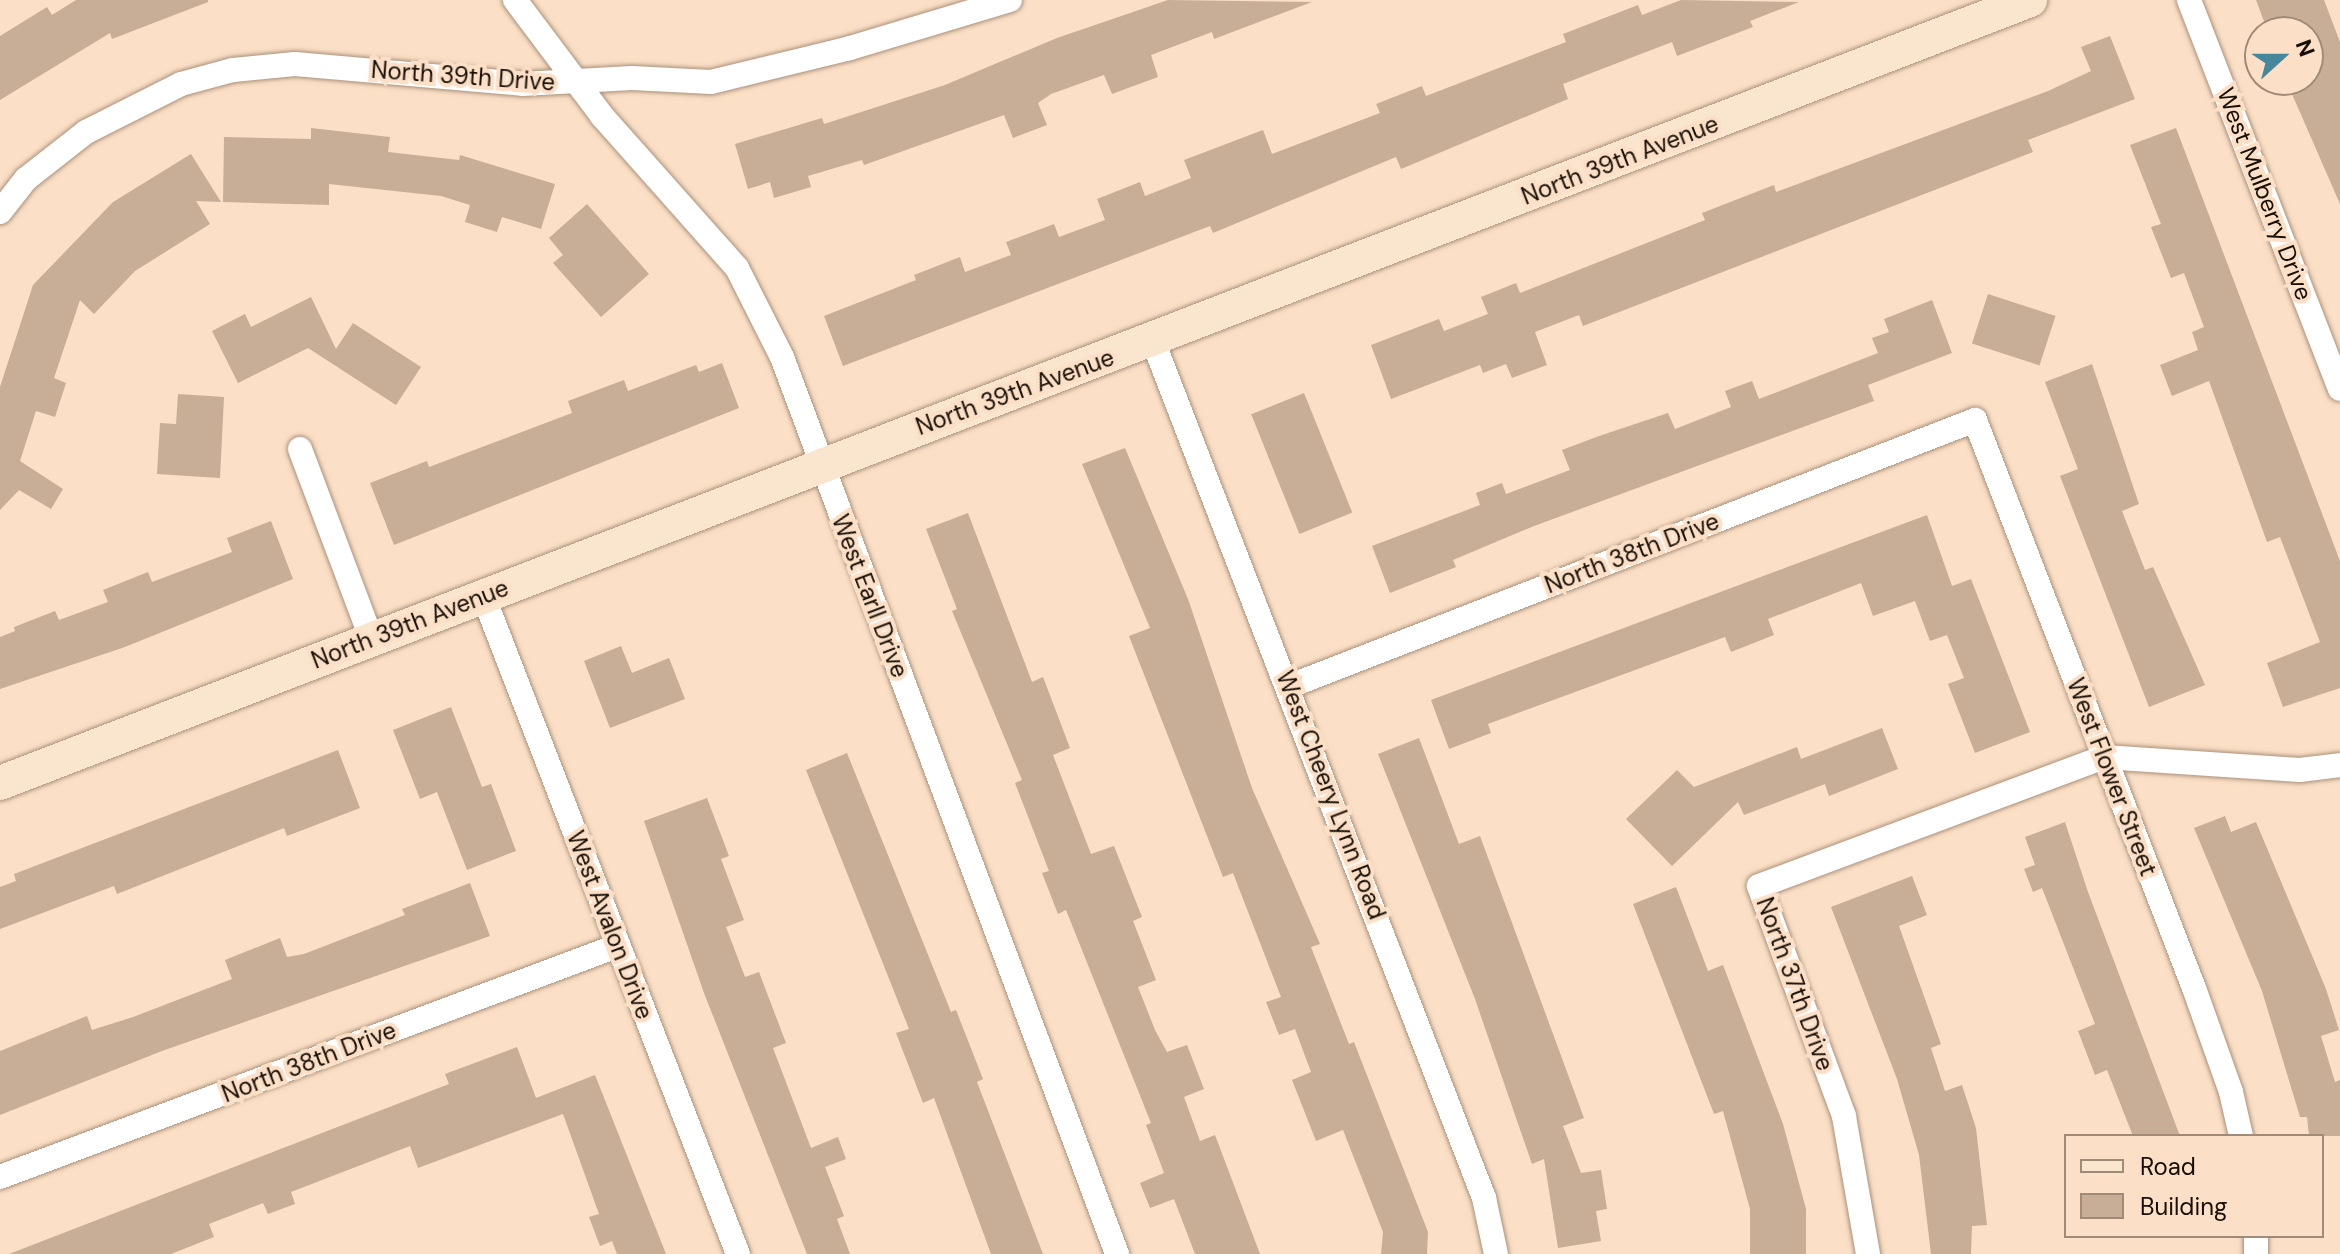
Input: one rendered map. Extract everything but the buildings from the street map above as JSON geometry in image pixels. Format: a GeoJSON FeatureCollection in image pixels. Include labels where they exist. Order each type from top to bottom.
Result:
{"type":"FeatureCollection","features":[{"type":"Feature","properties":{"kind":"street","name":"West Earll Drive"},"geometry":{"type":"LineString","coordinates":[[515,0],[577,82],[737,268],[782,357],[1117,1254]]}},
{"type":"Feature","properties":{"kind":"street","name":"North 39th Drive"},"geometry":{"type":"LineString","coordinates":[[0,212],[26,179],[86,132],[181,84],[233,70],[295,64],[522,84],[711,82],[850,48],[1010,0]]}},
{"type":"Feature","properties":{"kind":"street","name":"North 39th Avenue"},"geometry":{"type":"LineString","coordinates":[[0,783],[820,463],[1153,341],[2030,0]]}},
{"type":"Feature","properties":{"kind":"street","name":"West Mulberry Drive"},"geometry":{"type":"LineString","coordinates":[[2189,0],[2340,389]]}},
{"type":"Feature","properties":{"kind":"street","name":"West Cheery Lynn Road"},"geometry":{"type":"LineString","coordinates":[[1153,341],[1290,686],[1484,1198],[1496,1254]]}},
{"type":"Feature","properties":{"kind":"street","name":"North 38th Drive"},"geometry":{"type":"LineString","coordinates":[[1290,686],[1975,420]]}},
{"type":"Feature","properties":{"kind":"street","name":"West Flower Street"},"geometry":{"type":"LineString","coordinates":[[1975,420],[2194,988],[2231,1092],[2241,1134]]}},
{"type":"Feature","properties":{"kind":"street"},"geometry":{"type":"LineString","coordinates":[[300,449],[371,638]]}},
{"type":"Feature","properties":{"kind":"street","name":"West Avalon Drive"},"geometry":{"type":"LineString","coordinates":[[483,595],[738,1254]]}},
{"type":"Feature","properties":{"kind":"street"},"geometry":{"type":"LineString","coordinates":[[2104,757],[2300,770],[2340,765]]}},
{"type":"Feature","properties":{"kind":"street","name":"North 37th Drive"},"geometry":{"type":"LineString","coordinates":[[1868,1254],[1844,1116],[1759,886],[2104,757]]}},
{"type":"Feature","properties":{"kind":"street","name":"North 38th Drive"},"geometry":{"type":"LineString","coordinates":[[0,1177],[617,946]]}}]}
